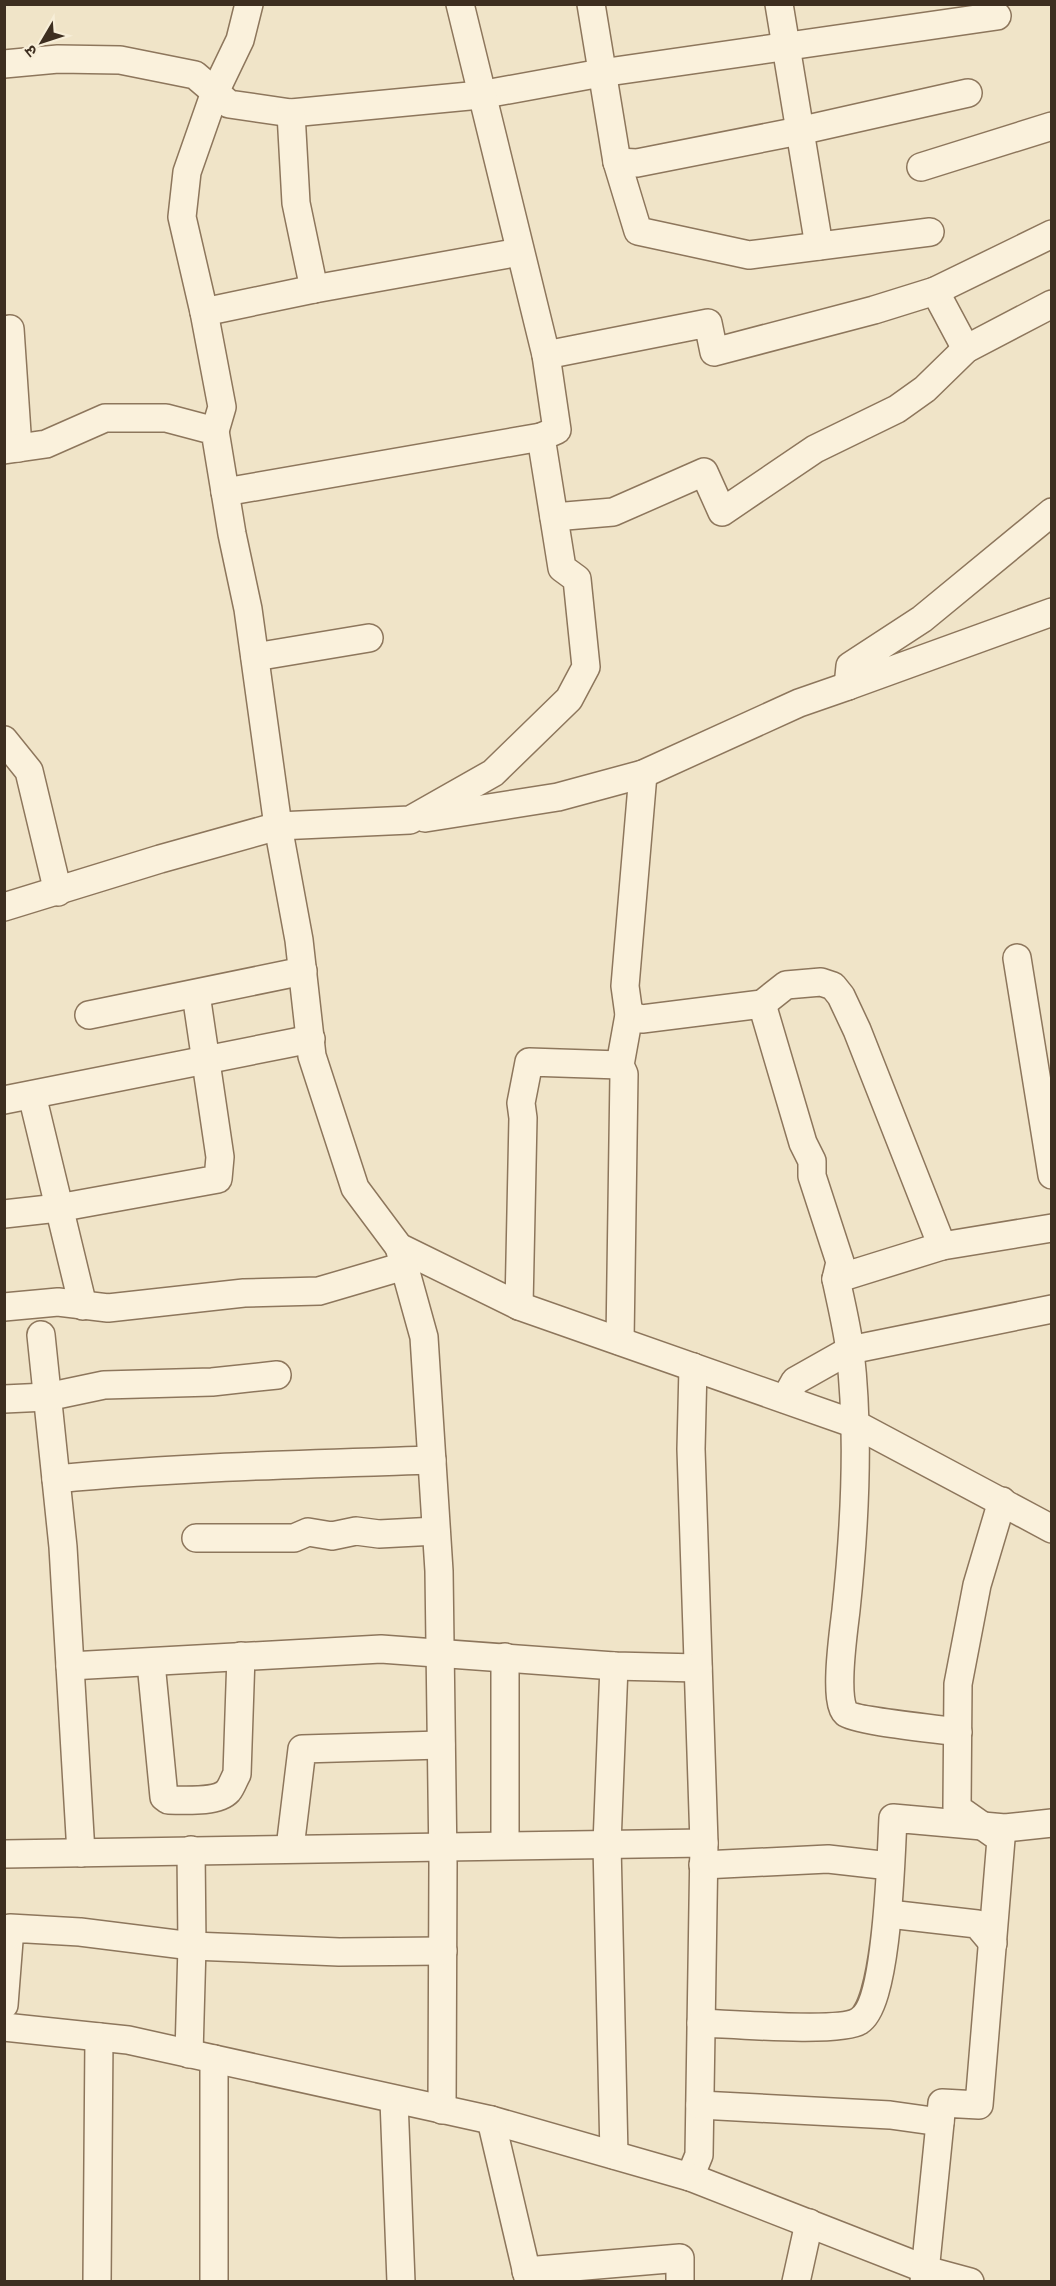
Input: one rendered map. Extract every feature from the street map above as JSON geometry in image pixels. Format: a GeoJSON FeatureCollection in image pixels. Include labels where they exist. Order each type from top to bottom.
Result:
{"type":"FeatureCollection","features":[{"type":"Feature","properties":{"kind":"street"},"geometry":{"type":"LineString","coordinates":[[249,4],[240,40],[215,92],[187,172],[182,217],[204,312],[222,407],[216,431],[225,492],[248,609],[278,826],[299,940],[312,1056],[354,1188],[401,1257],[424,1337],[436,1531],[440,1653],[443,1845],[442,2110]]}},
{"type":"Feature","properties":{"kind":"street"},"geometry":{"type":"LineString","coordinates":[[225,492],[541,437],[557,430],[546,355],[480,95],[460,4]]}},
{"type":"Feature","properties":{"kind":"street"},"geometry":{"type":"LineString","coordinates":[[591,4],[617,162],[638,231],[749,255],[930,232]]}},
{"type":"Feature","properties":{"kind":"street"},"geometry":{"type":"LineString","coordinates":[[779,4],[819,246]]}},
{"type":"Feature","properties":{"kind":"street"},"geometry":{"type":"LineString","coordinates":[[4,64],[58,59],[120,60],[195,75],[229,104],[291,113],[480,95],[601,73],[785,46],[984,13]]}},
{"type":"Feature","properties":{"kind":"street"},"geometry":{"type":"LineString","coordinates":[[617,162],[637,163],[799,131],[968,93]]}},
{"type":"Feature","properties":{"kind":"street"},"geometry":{"type":"LineString","coordinates":[[291,113],[296,203],[314,289]]}},
{"type":"Feature","properties":{"kind":"street"},"geometry":{"type":"LineString","coordinates":[[921,167],[1052,126]]}},
{"type":"Feature","properties":{"kind":"street"},"geometry":{"type":"LineString","coordinates":[[546,355],[708,323],[714,352],[874,310],[935,291],[1052,234]]}},
{"type":"Feature","properties":{"kind":"street"},"geometry":{"type":"LineString","coordinates":[[204,312],[314,289],[520,252]]}},
{"type":"Feature","properties":{"kind":"street"},"geometry":{"type":"LineString","coordinates":[[935,291],[966,349]]}},
{"type":"Feature","properties":{"kind":"street"},"geometry":{"type":"LineString","coordinates":[[554,517],[613,512],[704,472],[722,512],[814,449],[897,409],[925,389],[966,349],[1052,304]]}},
{"type":"Feature","properties":{"kind":"street"},"geometry":{"type":"LineString","coordinates":[[10,329],[11,449],[46,444],[105,418],[165,418],[216,431]]}},
{"type":"Feature","properties":{"kind":"street"},"geometry":{"type":"LineString","coordinates":[[410,820],[493,773],[569,699],[586,667],[577,579],[562,568],[541,437]]}},
{"type":"Feature","properties":{"kind":"street"},"geometry":{"type":"LineString","coordinates":[[848,686],[850,666],[922,619],[1052,513]]}},
{"type":"Feature","properties":{"kind":"street"},"geometry":{"type":"LineString","coordinates":[[4,907],[160,859],[278,826],[410,820],[558,797],[643,774],[799,703],[1052,612]]}},
{"type":"Feature","properties":{"kind":"street"},"geometry":{"type":"LineString","coordinates":[[255,657],[369,638]]}},
{"type":"Feature","properties":{"kind":"street"},"geometry":{"type":"LineString","coordinates":[[4,740],[29,771],[58,891]]}},
{"type":"Feature","properties":{"kind":"street"},"geometry":{"type":"LineString","coordinates":[[620,1341],[624,1074],[620,1065],[629,1015],[625,986],[643,774]]}},
{"type":"Feature","properties":{"kind":"street"},"geometry":{"type":"LineString","coordinates":[[1017,958],[1043,1071],[1052,1175]]}},
{"type":"Feature","properties":{"kind":"street"},"geometry":{"type":"LineString","coordinates":[[89,1015],[303,970]]}},
{"type":"Feature","properties":{"kind":"street"},"geometry":{"type":"LineString","coordinates":[[629,1015],[642,1018],[762,1004],[786,985],[821,982],[833,986],[841,996],[857,1030],[942,1246]]}},
{"type":"Feature","properties":{"kind":"street"},"geometry":{"type":"LineString","coordinates":[[4,1214],[58,1208],[218,1179],[220,1157],[196,994]]}},
{"type":"Feature","properties":{"kind":"street"},"geometry":{"type":"LineString","coordinates":[[762,1004],[803,1143],[812,1161],[812,1176],[840,1262],[836,1279],[850,1350],[855,1424],[852,1551],[841,1661],[840,1704],[846,1714],[865,1720],[958,1732]]}},
{"type":"Feature","properties":{"kind":"street"},"geometry":{"type":"LineString","coordinates":[[4,1100],[311,1039]]}},
{"type":"Feature","properties":{"kind":"street"},"geometry":{"type":"LineString","coordinates":[[519,1306],[524,1118],[521,1103],[529,1062],[620,1065]]}},
{"type":"Feature","properties":{"kind":"street"},"geometry":{"type":"LineString","coordinates":[[32,1095],[83,1306]]}},
{"type":"Feature","properties":{"kind":"street"},"geometry":{"type":"LineString","coordinates":[[836,1279],[942,1246],[1052,1227]]}},
{"type":"Feature","properties":{"kind":"street"},"geometry":{"type":"LineString","coordinates":[[4,1306],[58,1302],[108,1308],[244,1293],[319,1291],[401,1257],[519,1306],[855,1424],[1052,1529]]}},
{"type":"Feature","properties":{"kind":"street"},"geometry":{"type":"LineString","coordinates":[[785,1399],[795,1381],[850,1350],[1052,1309]]}},
{"type":"Feature","properties":{"kind":"street"},"geometry":{"type":"LineString","coordinates":[[41,1335],[63,1547],[81,1852]]}},
{"type":"Feature","properties":{"kind":"street"},"geometry":{"type":"LineString","coordinates":[[690,2177],[699,2155],[704,1854],[691,1449],[693,1367]]}},
{"type":"Feature","properties":{"kind":"street"},"geometry":{"type":"LineString","coordinates":[[4,1399],[47,1397],[104,1385],[212,1383],[277,1375]]}},
{"type":"Feature","properties":{"kind":"street"},"geometry":{"type":"LineString","coordinates":[[56,1479],[211,1466],[243,1468],[432,1460]]}},
{"type":"Feature","properties":{"kind":"street"},"geometry":{"type":"LineString","coordinates":[[926,2276],[942,2103],[979,2105],[1001,1839],[957,1808],[958,1684],[977,1584],[1002,1501]]}},
{"type":"Feature","properties":{"kind":"street"},"geometry":{"type":"LineString","coordinates":[[196,1538],[294,1538],[308,1532],[332,1536],[356,1531],[379,1534],[436,1531]]}},
{"type":"Feature","properties":{"kind":"street"},"geometry":{"type":"LineString","coordinates":[[70,1666],[381,1649],[614,1666],[698,1668]]}},
{"type":"Feature","properties":{"kind":"street"},"geometry":{"type":"LineString","coordinates":[[151,1663],[164,1797],[168,1800],[205,1800],[222,1796],[229,1790],[237,1773],[241,1656]]}},
{"type":"Feature","properties":{"kind":"street"},"geometry":{"type":"LineString","coordinates":[[505,1657],[505,1845]]}},
{"type":"Feature","properties":{"kind":"street"},"geometry":{"type":"LineString","coordinates":[[614,1666],[607,1844],[614,2155]]}},
{"type":"Feature","properties":{"kind":"street"},"geometry":{"type":"LineString","coordinates":[[290,1848],[302,1749],[441,1745]]}},
{"type":"Feature","properties":{"kind":"street"},"geometry":{"type":"LineString","coordinates":[[701,2023],[830,2027],[858,2022],[866,2016],[875,1997],[889,1914],[893,1818],[1005,1828],[1051,1823],[1052,1816]]}},
{"type":"Feature","properties":{"kind":"street"},"geometry":{"type":"LineString","coordinates":[[4,1854],[607,1844],[704,1854],[828,1859],[890,1866]]}},
{"type":"Feature","properties":{"kind":"street"},"geometry":{"type":"LineString","coordinates":[[191,1850],[192,1946],[214,2282]]}},
{"type":"Feature","properties":{"kind":"street"},"geometry":{"type":"LineString","coordinates":[[889,1914],[977,1924],[993,1943]]}},
{"type":"Feature","properties":{"kind":"street"},"geometry":{"type":"LineString","coordinates":[[4,2005],[10,1928],[80,1932],[192,1946],[339,1952],[443,1951]]}},
{"type":"Feature","properties":{"kind":"street"},"geometry":{"type":"LineString","coordinates":[[5,2027],[128,2040],[491,2120],[690,2177],[809,2223],[926,2276],[970,2282]]}},
{"type":"Feature","properties":{"kind":"street"},"geometry":{"type":"LineString","coordinates":[[97,2282],[99,2037]]}},
{"type":"Feature","properties":{"kind":"street"},"geometry":{"type":"LineString","coordinates":[[394,2100],[401,2282]]}},
{"type":"Feature","properties":{"kind":"street"},"geometry":{"type":"LineString","coordinates":[[700,2105],[890,2115],[940,2122]]}},
{"type":"Feature","properties":{"kind":"street"},"geometry":{"type":"LineString","coordinates":[[491,2120],[527,2276],[680,2258],[680,2282]]}},
{"type":"Feature","properties":{"kind":"street"},"geometry":{"type":"LineString","coordinates":[[796,2282],[809,2223]]}}]}
